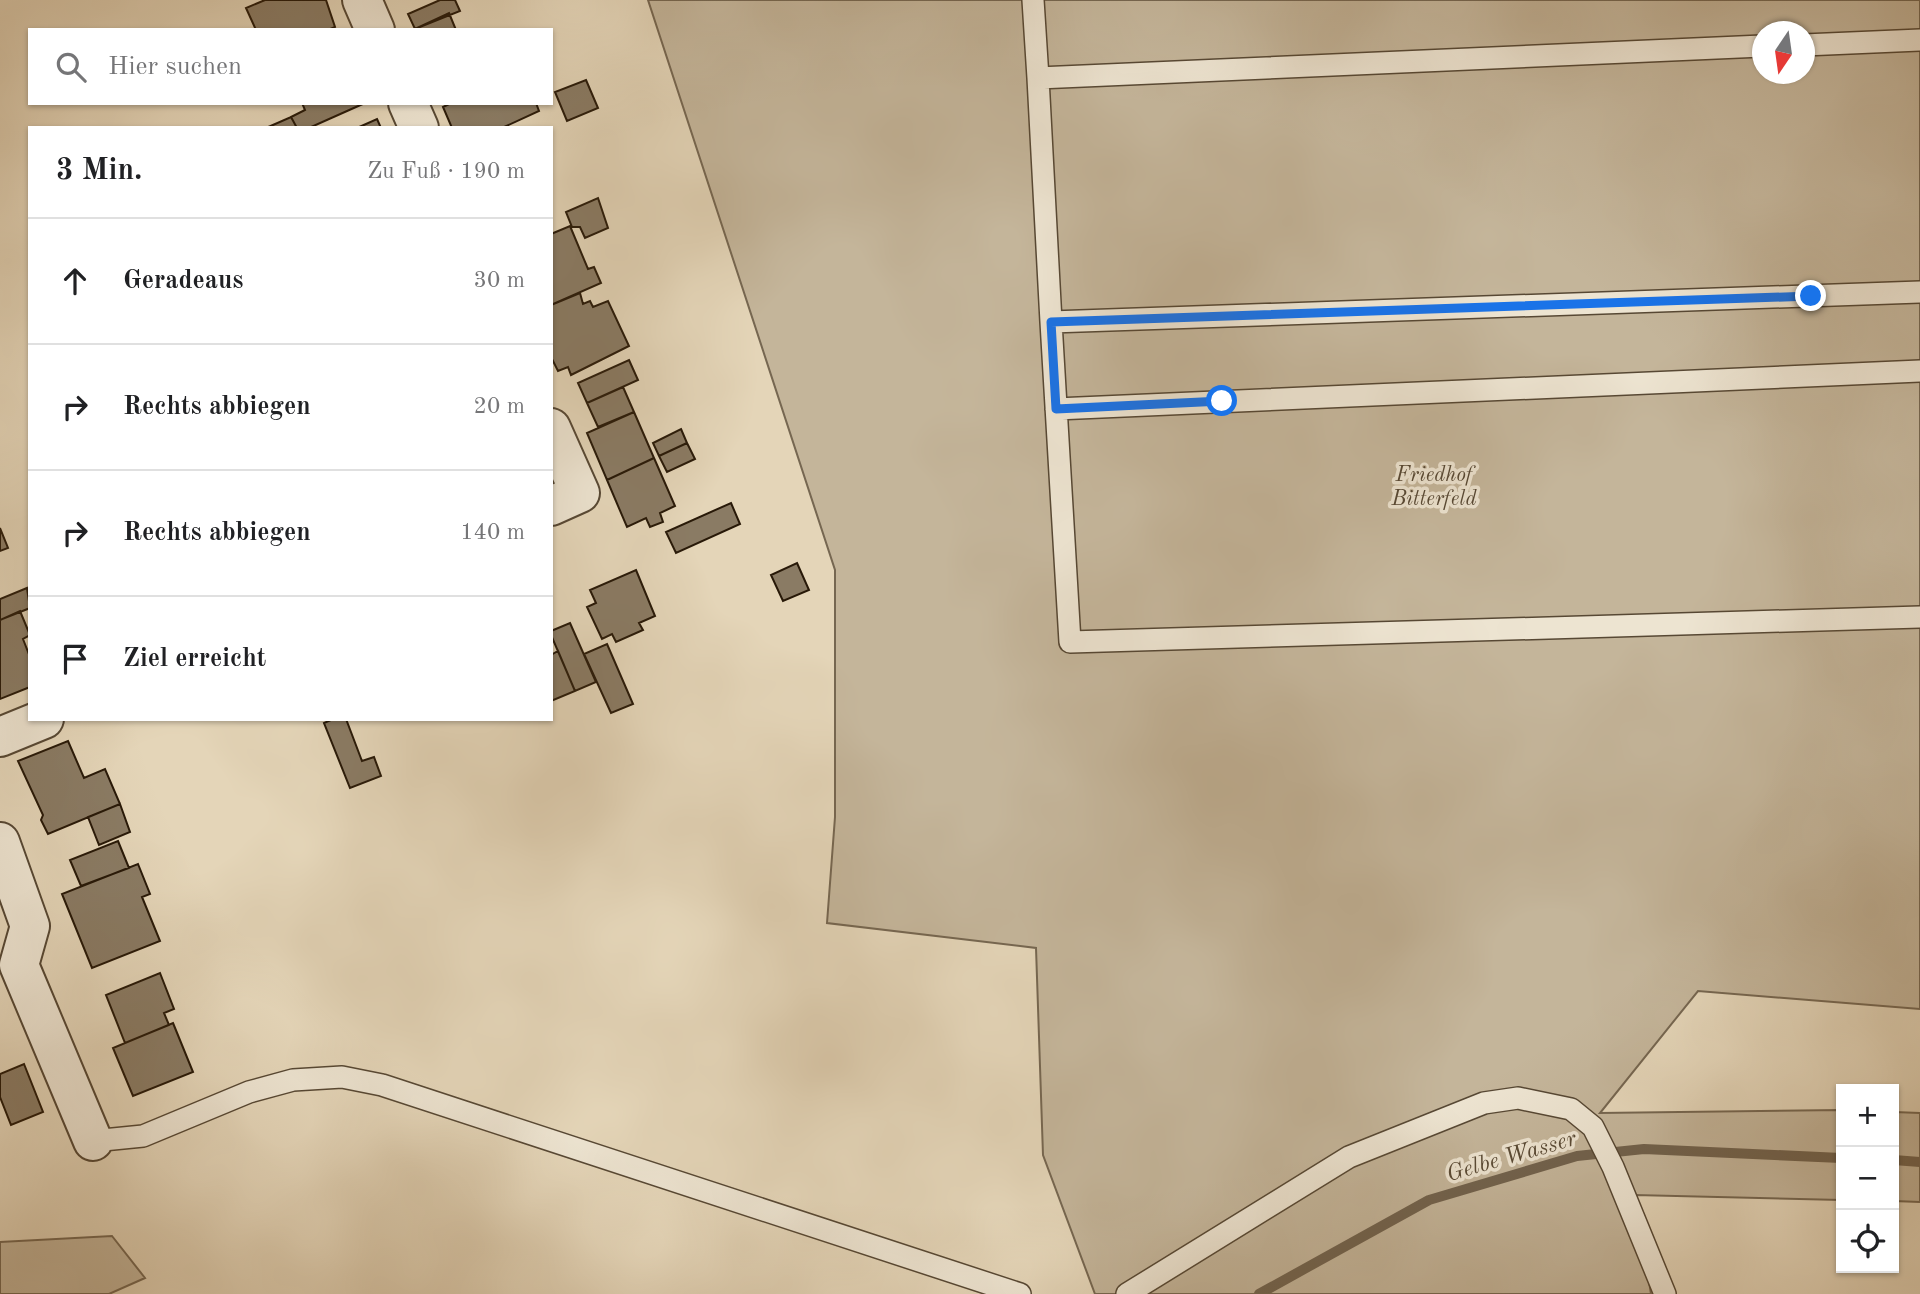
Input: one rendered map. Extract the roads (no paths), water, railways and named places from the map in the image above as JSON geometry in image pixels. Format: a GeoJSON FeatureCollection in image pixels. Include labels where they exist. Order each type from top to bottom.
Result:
{"type":"FeatureCollection","features":[{"type":"Feature","properties":{"kind":"street"},"geometry":{"type":"LineString","coordinates":[[362,0],[374,28]]}},
{"type":"Feature","properties":{"kind":"street"},"geometry":{"type":"LineString","coordinates":[[409,105],[418,126]]}},
{"type":"Feature","properties":{"kind":"street"},"geometry":{"type":"LineString","coordinates":[[553,432],[580,493],[553,505]]}},
{"type":"Feature","properties":{"kind":"street"},"geometry":{"type":"LineString","coordinates":[[0,737],[39,721]]}},
{"type":"Feature","properties":{"kind":"street"},"geometry":{"type":"LineString","coordinates":[[0,842],[30,926],[19,965],[93,1141]]}},
{"type":"Feature","properties":{"kind":"lane"},"geometry":{"type":"LineString","coordinates":[[1033,0],[1070,642],[1920,617]]}},
{"type":"Feature","properties":{"kind":"lane"},"geometry":{"type":"LineString","coordinates":[[1815,45],[1920,40]]}},
{"type":"Feature","properties":{"kind":"lane"},"geometry":{"type":"LineString","coordinates":[[1038,78],[1752,47]]}},
{"type":"Feature","properties":{"kind":"lane"},"geometry":{"type":"LineString","coordinates":[[1051,322],[1920,292]]}},
{"type":"Feature","properties":{"kind":"lane"},"geometry":{"type":"LineString","coordinates":[[1056,409],[1920,371]]}},
{"type":"Feature","properties":{"kind":"lane"},"geometry":{"type":"LineString","coordinates":[[93,1141],[144,1136],[249,1092],[293,1080],[342,1077],[382,1085],[1020,1294]]}},
{"type":"Feature","properties":{"kind":"lane"},"geometry":{"type":"LineString","coordinates":[[1126,1294],[1349,1157],[1484,1103],[1518,1098],[1571,1108],[1593,1127],[1613,1167],[1665,1294]]}},
{"type":"Feature","properties":{"kind":"waterway","name":"Gelbe Wasser"},"geometry":{"type":"LineString","coordinates":[[1259,1294],[1429,1200],[1577,1156],[1644,1149],[1836,1158]]}},
{"type":"Feature","properties":{"kind":"waterway","name":"Gelbe Wasser"},"geometry":{"type":"LineString","coordinates":[[1899,1160],[1920,1162]]}},
{"type":"Feature","properties":{"kind":"park label","name":"Friedhof Bitterfeld"},"geometry":{"type":"Point","coordinates":[1434,486]}}]}
